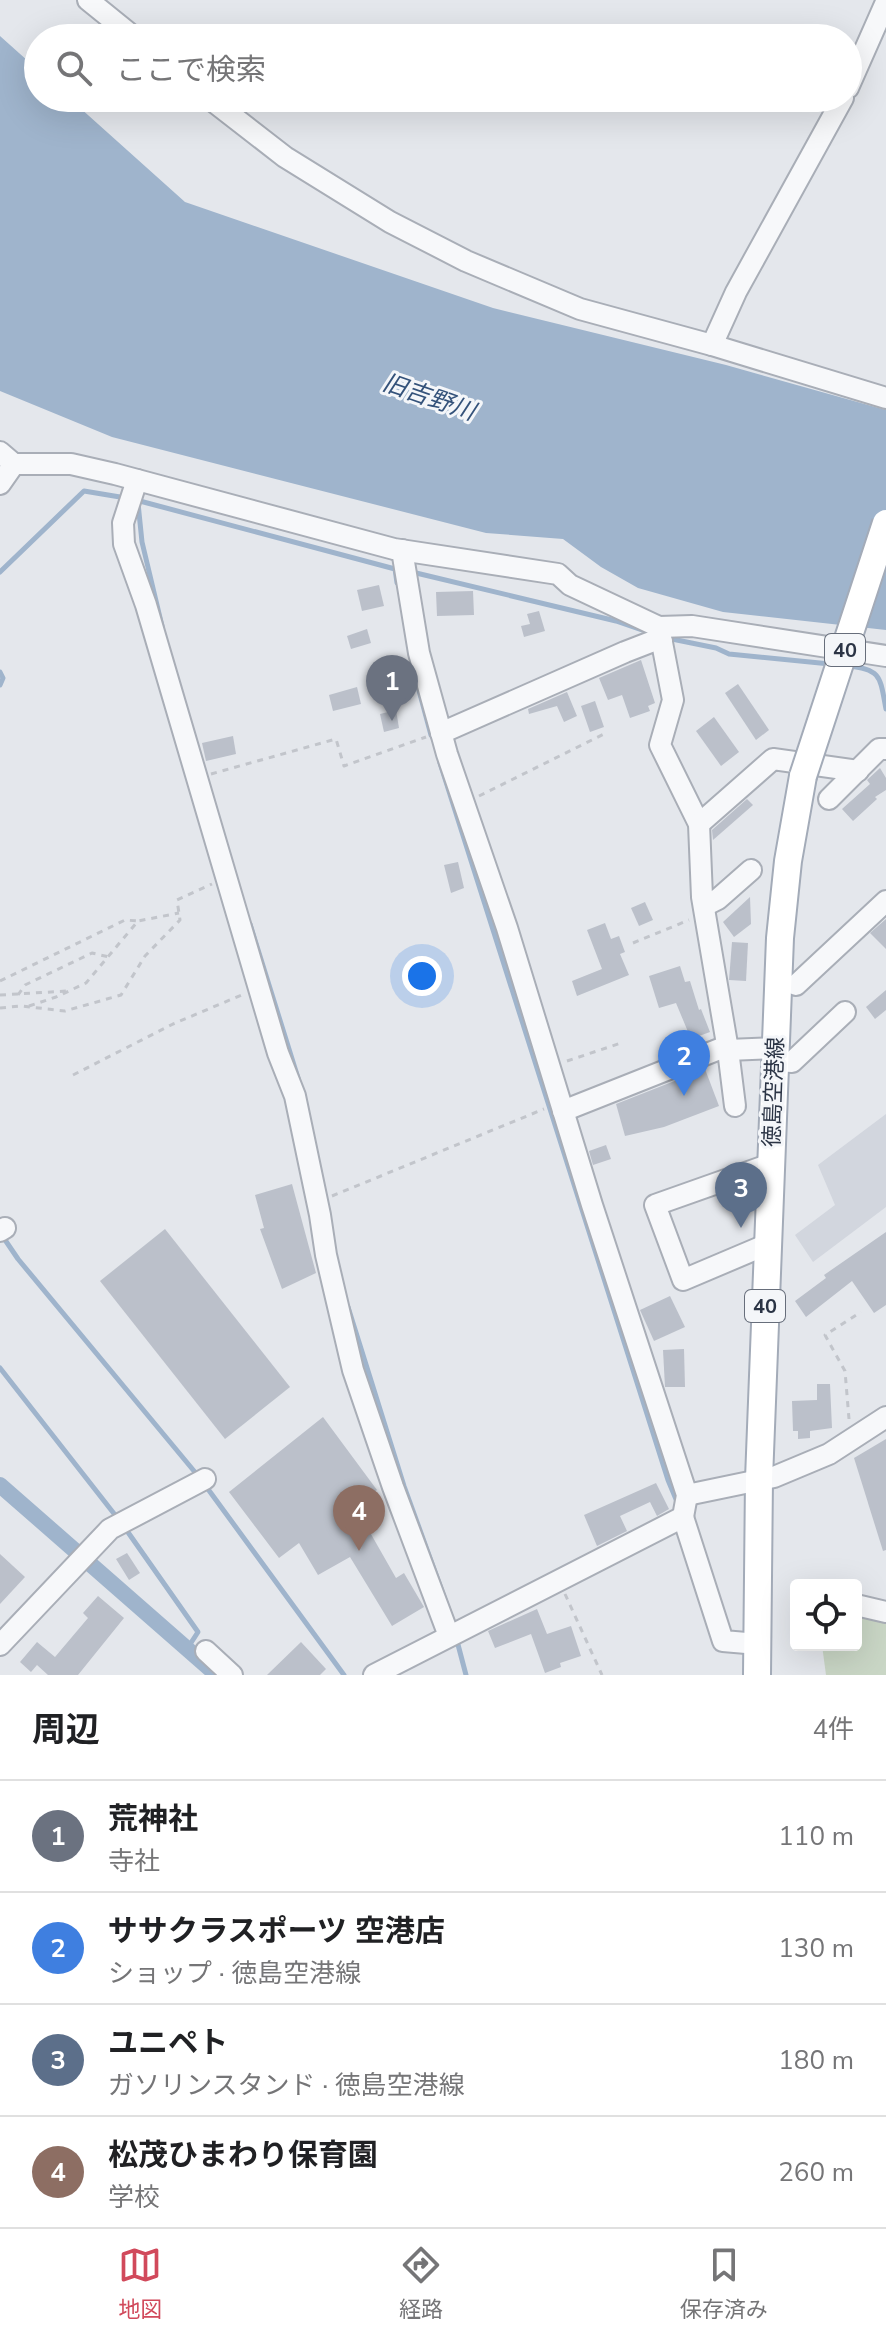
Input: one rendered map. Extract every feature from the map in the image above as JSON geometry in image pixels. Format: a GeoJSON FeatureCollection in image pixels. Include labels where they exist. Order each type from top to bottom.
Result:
{"type":"FeatureCollection","features":[{"type":"Feature","properties":{"kind":"main road","name":"徳島空港線"},"geometry":{"type":"LineString","coordinates":[[757,1675],[759,1479],[775,1054],[780,938],[788,861],[803,776],[886,523]]}},
{"type":"Feature","properties":{"kind":"street"},"geometry":{"type":"LineString","coordinates":[[88,0],[118,24]]}},
{"type":"Feature","properties":{"kind":"street"},"geometry":{"type":"LineString","coordinates":[[862,53],[880,7]]}},
{"type":"Feature","properties":{"kind":"street"},"geometry":{"type":"LineString","coordinates":[[227,112],[285,157],[390,222],[466,261],[580,309],[886,398]]}},
{"type":"Feature","properties":{"kind":"street"},"geometry":{"type":"LineString","coordinates":[[712,345],[736,292],[835,112]]}},
{"type":"Feature","properties":{"kind":"street"},"geometry":{"type":"LineString","coordinates":[[0,484],[7,458],[71,464],[402,550],[558,574],[570,585],[661,634]]}},
{"type":"Feature","properties":{"kind":"street"},"geometry":{"type":"LineString","coordinates":[[137,480],[123,523],[124,544],[146,605],[278,1053],[295,1096],[326,1255],[353,1370],[449,1636]]}},
{"type":"Feature","properties":{"kind":"street"},"geometry":{"type":"LineString","coordinates":[[402,550],[434,735],[464,804],[507,928],[561,1107],[687,1495],[683,1517],[723,1641],[758,1644]]}},
{"type":"Feature","properties":{"kind":"street"},"geometry":{"type":"LineString","coordinates":[[434,735],[656,640],[661,634],[692,626],[886,656]]}},
{"type":"Feature","properties":{"kind":"street"},"geometry":{"type":"LineString","coordinates":[[661,634],[673,700],[660,745],[699,824],[735,1106]]}},
{"type":"Feature","properties":{"kind":"street"},"geometry":{"type":"LineString","coordinates":[[829,799],[879,749],[886,749]]}},
{"type":"Feature","properties":{"kind":"street"},"geometry":{"type":"LineString","coordinates":[[699,824],[773,759],[858,771]]}},
{"type":"Feature","properties":{"kind":"street"},"geometry":{"type":"LineString","coordinates":[[709,906],[751,870]]}},
{"type":"Feature","properties":{"kind":"street"},"geometry":{"type":"LineString","coordinates":[[796,985],[886,901]]}},
{"type":"Feature","properties":{"kind":"street"},"geometry":{"type":"LineString","coordinates":[[561,1107],[727,1048],[775,1054],[792,1062],[845,1012]]}},
{"type":"Feature","properties":{"kind":"street"},"geometry":{"type":"LineString","coordinates":[[768,1244],[683,1280],[655,1205],[771,1164]]}},
{"type":"Feature","properties":{"kind":"street"},"geometry":{"type":"LineString","coordinates":[[687,1495],[774,1477],[829,1454],[886,1417]]}},
{"type":"Feature","properties":{"kind":"street"},"geometry":{"type":"LineString","coordinates":[[0,1645],[110,1529],[205,1479]]}},
{"type":"Feature","properties":{"kind":"street"},"geometry":{"type":"LineString","coordinates":[[374,1675],[683,1517]]}},
{"type":"Feature","properties":{"kind":"street"},"geometry":{"type":"LineString","coordinates":[[862,1606],[886,1612]]}},
{"type":"Feature","properties":{"kind":"street"},"geometry":{"type":"LineString","coordinates":[[206,1651],[232,1675]]}},
{"type":"Feature","properties":{"kind":"path"},"geometry":{"type":"LineString","coordinates":[[464,804],[608,732]]}},
{"type":"Feature","properties":{"kind":"path"},"geometry":{"type":"LineString","coordinates":[[197,778],[336,739],[344,766],[434,735]]}},
{"type":"Feature","properties":{"kind":"path"},"geometry":{"type":"LineString","coordinates":[[0,1008],[65,1011],[121,995],[145,956],[180,920],[177,900],[226,877]]}},
{"type":"Feature","properties":{"kind":"path"},"geometry":{"type":"LineString","coordinates":[[633,943],[709,906]]}},
{"type":"Feature","properties":{"kind":"path"},"geometry":{"type":"LineString","coordinates":[[0,981],[125,920],[138,921],[179,913]]}},
{"type":"Feature","properties":{"kind":"path"},"geometry":{"type":"LineString","coordinates":[[27,1007],[86,983],[138,921]]}},
{"type":"Feature","properties":{"kind":"path"},"geometry":{"type":"LineString","coordinates":[[18,995],[25,985],[92,953],[109,957]]}},
{"type":"Feature","properties":{"kind":"path"},"geometry":{"type":"LineString","coordinates":[[73,1075],[173,1024],[259,988]]}},
{"type":"Feature","properties":{"kind":"path"},"geometry":{"type":"LineString","coordinates":[[0,995],[71,990]]}},
{"type":"Feature","properties":{"kind":"path"},"geometry":{"type":"LineString","coordinates":[[549,1067],[621,1043]]}},
{"type":"Feature","properties":{"kind":"path"},"geometry":{"type":"LineString","coordinates":[[318,1202],[561,1107]]}},
{"type":"Feature","properties":{"kind":"path"},"geometry":{"type":"LineString","coordinates":[[851,1440],[845,1371],[825,1335],[861,1312]]}},
{"type":"Feature","properties":{"kind":"path"},"geometry":{"type":"LineString","coordinates":[[558,1580],[602,1675]]}},
{"type":"Feature","properties":{"kind":"shaded area"},"geometry":{"type":"Polygon","coordinates":[[[886,1114],[886,1207],[813,1262],[795,1235],[835,1205],[818,1165],[886,1114]]]}},
{"type":"Feature","properties":{"kind":"green space"},"geometry":{"type":"Polygon","coordinates":[[[862,1615],[886,1621],[886,1675],[826,1675],[823,1651],[862,1651],[862,1615]]]}},
{"type":"Feature","properties":{"kind":"water","name":"旧吉野川"},"geometry":{"type":"Polygon","coordinates":[[[0,36],[24,57],[24,112],[85,112],[185,202],[493,308],[726,365],[886,410],[886,630],[723,612],[638,588],[601,567],[563,539],[486,533],[112,437],[0,391],[0,36]]]}},
{"type":"Feature","properties":{"kind":"building"},"geometry":{"type":"Polygon","coordinates":[[[379,585],[384,606],[362,611],[357,590],[379,585]]]}},
{"type":"Feature","properties":{"kind":"building"},"geometry":{"type":"Polygon","coordinates":[[[473,591],[474,615],[437,616],[436,592],[473,591]]]}},
{"type":"Feature","properties":{"kind":"building"},"geometry":{"type":"Polygon","coordinates":[[[539,611],[545,631],[524,637],[521,626],[530,624],[527,614],[539,611]]]}},
{"type":"Feature","properties":{"kind":"building"},"geometry":{"type":"Polygon","coordinates":[[[367,629],[371,643],[351,649],[347,636],[367,629]]]}},
{"type":"Feature","properties":{"kind":"building"},"geometry":{"type":"Polygon","coordinates":[[[641,660],[655,703],[648,706],[650,711],[630,718],[622,695],[608,700],[599,678],[641,660]]]}},
{"type":"Feature","properties":{"kind":"building"},"geometry":{"type":"Polygon","coordinates":[[[738,684],[769,730],[756,740],[725,693],[738,684]]]}},
{"type":"Feature","properties":{"kind":"building"},"geometry":{"type":"Polygon","coordinates":[[[357,687],[361,704],[333,711],[329,695],[357,687]]]}},
{"type":"Feature","properties":{"kind":"building"},"geometry":{"type":"Polygon","coordinates":[[[567,692],[577,716],[564,722],[557,706],[529,714],[528,709],[567,692]]]}},
{"type":"Feature","properties":{"kind":"building"},"geometry":{"type":"Polygon","coordinates":[[[595,701],[604,727],[590,732],[581,706],[595,701]]]}},
{"type":"Feature","properties":{"kind":"building"},"geometry":{"type":"Polygon","coordinates":[[[396,710],[399,728],[384,732],[380,714],[396,710]]]}},
{"type":"Feature","properties":{"kind":"building"},"geometry":{"type":"Polygon","coordinates":[[[714,717],[739,752],[721,766],[696,731],[714,717]]]}},
{"type":"Feature","properties":{"kind":"building"},"geometry":{"type":"Polygon","coordinates":[[[233,736],[236,754],[206,761],[202,743],[233,736]]]}},
{"type":"Feature","properties":{"kind":"building"},"geometry":{"type":"Polygon","coordinates":[[[880,768],[886,778],[886,790],[875,797],[877,799],[853,821],[842,809],[870,784],[867,780],[880,768]]]}},
{"type":"Feature","properties":{"kind":"building"},"geometry":{"type":"Polygon","coordinates":[[[747,799],[753,805],[713,840],[712,830],[747,799]]]}},
{"type":"Feature","properties":{"kind":"building"},"geometry":{"type":"Polygon","coordinates":[[[458,862],[464,888],[451,893],[444,865],[458,862]]]}},
{"type":"Feature","properties":{"kind":"building"},"geometry":{"type":"Polygon","coordinates":[[[750,897],[751,924],[734,937],[723,922],[750,897]]]}},
{"type":"Feature","properties":{"kind":"building"},"geometry":{"type":"Polygon","coordinates":[[[645,902],[653,920],[639,926],[631,908],[645,902]]]}},
{"type":"Feature","properties":{"kind":"building"},"geometry":{"type":"Polygon","coordinates":[[[886,919],[886,949],[870,933],[886,919]]]}},
{"type":"Feature","properties":{"kind":"building"},"geometry":{"type":"Polygon","coordinates":[[[605,923],[611,939],[619,936],[625,952],[620,954],[629,975],[577,996],[572,981],[602,969],[587,930],[605,923]]]}},
{"type":"Feature","properties":{"kind":"building"},"geometry":{"type":"Polygon","coordinates":[[[732,942],[748,943],[746,981],[729,980],[732,942]]]}},
{"type":"Feature","properties":{"kind":"building"},"geometry":{"type":"Polygon","coordinates":[[[680,966],[685,982],[690,981],[710,1032],[691,1039],[676,1003],[659,1008],[649,976],[680,966]]]}},
{"type":"Feature","properties":{"kind":"building"},"geometry":{"type":"Polygon","coordinates":[[[886,990],[886,1010],[875,1019],[866,1007],[886,990]]]}},
{"type":"Feature","properties":{"kind":"building"},"geometry":{"type":"Polygon","coordinates":[[[705,1069],[719,1106],[664,1127],[625,1136],[616,1104],[705,1069]]]}},
{"type":"Feature","properties":{"kind":"building"},"geometry":{"type":"Polygon","coordinates":[[[606,1145],[611,1159],[593,1165],[589,1151],[606,1145]]]}},
{"type":"Feature","properties":{"kind":"building"},"geometry":{"type":"Polygon","coordinates":[[[292,1184],[316,1273],[282,1289],[260,1229],[264,1228],[255,1195],[292,1184]]]}},
{"type":"Feature","properties":{"kind":"building"},"geometry":{"type":"Polygon","coordinates":[[[165,1229],[290,1387],[225,1439],[100,1281],[165,1229]]]}},
{"type":"Feature","properties":{"kind":"building"},"geometry":{"type":"Polygon","coordinates":[[[886,1232],[886,1305],[874,1313],[852,1281],[806,1317],[795,1301],[826,1278],[824,1275],[886,1232]]]}},
{"type":"Feature","properties":{"kind":"building"},"geometry":{"type":"Polygon","coordinates":[[[670,1296],[685,1327],[654,1341],[640,1310],[670,1296]]]}},
{"type":"Feature","properties":{"kind":"building"},"geometry":{"type":"Polygon","coordinates":[[[684,1349],[685,1387],[665,1387],[663,1350],[684,1349]]]}},
{"type":"Feature","properties":{"kind":"building"},"geometry":{"type":"Polygon","coordinates":[[[817,1384],[830,1384],[832,1428],[810,1431],[810,1438],[798,1439],[798,1431],[793,1431],[792,1401],[817,1400],[817,1384]]]}},
{"type":"Feature","properties":{"kind":"building"},"geometry":{"type":"Polygon","coordinates":[[[323,1417],[377,1490],[355,1506],[396,1578],[404,1573],[424,1607],[392,1626],[350,1557],[318,1575],[299,1543],[279,1558],[229,1492],[323,1417]]]}},
{"type":"Feature","properties":{"kind":"building"},"geometry":{"type":"Polygon","coordinates":[[[886,1439],[886,1550],[883,1551],[854,1458],[886,1439]]]}},
{"type":"Feature","properties":{"kind":"building"},"geometry":{"type":"Polygon","coordinates":[[[656,1483],[669,1509],[657,1516],[650,1502],[620,1516],[627,1531],[597,1546],[584,1515],[656,1483]]]}},
{"type":"Feature","properties":{"kind":"building"},"geometry":{"type":"Polygon","coordinates":[[[127,1553],[140,1573],[129,1580],[116,1559],[127,1553]]]}},
{"type":"Feature","properties":{"kind":"building"},"geometry":{"type":"Polygon","coordinates":[[[0,1554],[25,1577],[0,1604],[0,1554]]]}},
{"type":"Feature","properties":{"kind":"building"},"geometry":{"type":"Polygon","coordinates":[[[98,1596],[124,1618],[78,1675],[48,1675],[37,1665],[31,1672],[20,1662],[37,1642],[55,1657],[88,1618],[83,1613],[98,1596]]]}},
{"type":"Feature","properties":{"kind":"building"},"geometry":{"type":"Polygon","coordinates":[[[537,1609],[547,1634],[571,1626],[581,1656],[560,1663],[561,1667],[545,1673],[531,1634],[495,1648],[488,1631],[537,1609]]]}},
{"type":"Feature","properties":{"kind":"building"},"geometry":{"type":"Polygon","coordinates":[[[301,1642],[326,1669],[320,1675],[267,1675],[301,1642]]]}},
{"type":"Feature","properties":{"kind":"waterway"},"geometry":{"type":"LineString","coordinates":[[0,572],[84,491],[126,498]]}},
{"type":"Feature","properties":{"kind":"waterway"},"geometry":{"type":"LineString","coordinates":[[136,500],[395,569],[397,583]]}},
{"type":"Feature","properties":{"kind":"waterway"},"geometry":{"type":"LineString","coordinates":[[138,503],[142,542],[162,626]]}},
{"type":"Feature","properties":{"kind":"waterway"},"geometry":{"type":"LineString","coordinates":[[412,572],[642,630]]}},
{"type":"Feature","properties":{"kind":"waterway"},"geometry":{"type":"LineString","coordinates":[[667,638],[716,648],[729,654],[830,664]]}},
{"type":"Feature","properties":{"kind":"waterway"},"geometry":{"type":"LineString","coordinates":[[848,666],[859,667],[878,677],[886,709]]}},
{"type":"Feature","properties":{"kind":"waterway"},"geometry":{"type":"LineString","coordinates":[[0,672],[3,678],[0,685]]}},
{"type":"Feature","properties":{"kind":"waterway"},"geometry":{"type":"LineString","coordinates":[[417,683],[431,735]]}},
{"type":"Feature","properties":{"kind":"waterway"},"geometry":{"type":"LineString","coordinates":[[440,763],[678,1504]]}},
{"type":"Feature","properties":{"kind":"waterway"},"geometry":{"type":"LineString","coordinates":[[250,924],[298,1078]]}},
{"type":"Feature","properties":{"kind":"waterway"},"geometry":{"type":"LineString","coordinates":[[1,1234],[18,1259],[199,1477]]}},
{"type":"Feature","properties":{"kind":"waterway"},"geometry":{"type":"LineString","coordinates":[[348,1307],[404,1486],[451,1616]]}},
{"type":"Feature","properties":{"kind":"waterway"},"geometry":{"type":"LineString","coordinates":[[0,1368],[119,1520]]}},
{"type":"Feature","properties":{"kind":"waterway"},"geometry":{"type":"LineString","coordinates":[[0,1485],[217,1675]]}},
{"type":"Feature","properties":{"kind":"waterway"},"geometry":{"type":"LineString","coordinates":[[205,1485],[344,1675]]}},
{"type":"Feature","properties":{"kind":"waterway"},"geometry":{"type":"LineString","coordinates":[[125,1528],[198,1632],[187,1649]]}},
{"type":"Feature","properties":{"kind":"waterway"},"geometry":{"type":"LineString","coordinates":[[456,1637],[466,1675]]}},
{"type":"Feature","properties":{"kind":"place","name":"荒神社"},"geometry":{"type":"Point","coordinates":[392,721]}},
{"type":"Feature","properties":{"kind":"place","name":"ササクラスポーツ 空港店"},"geometry":{"type":"Point","coordinates":[684,1096]}},
{"type":"Feature","properties":{"kind":"place","name":"ユニペト"},"geometry":{"type":"Point","coordinates":[741,1228]}},
{"type":"Feature","properties":{"kind":"place","name":"松茂ひまわり保育園"},"geometry":{"type":"Point","coordinates":[359,1551]}}]}
